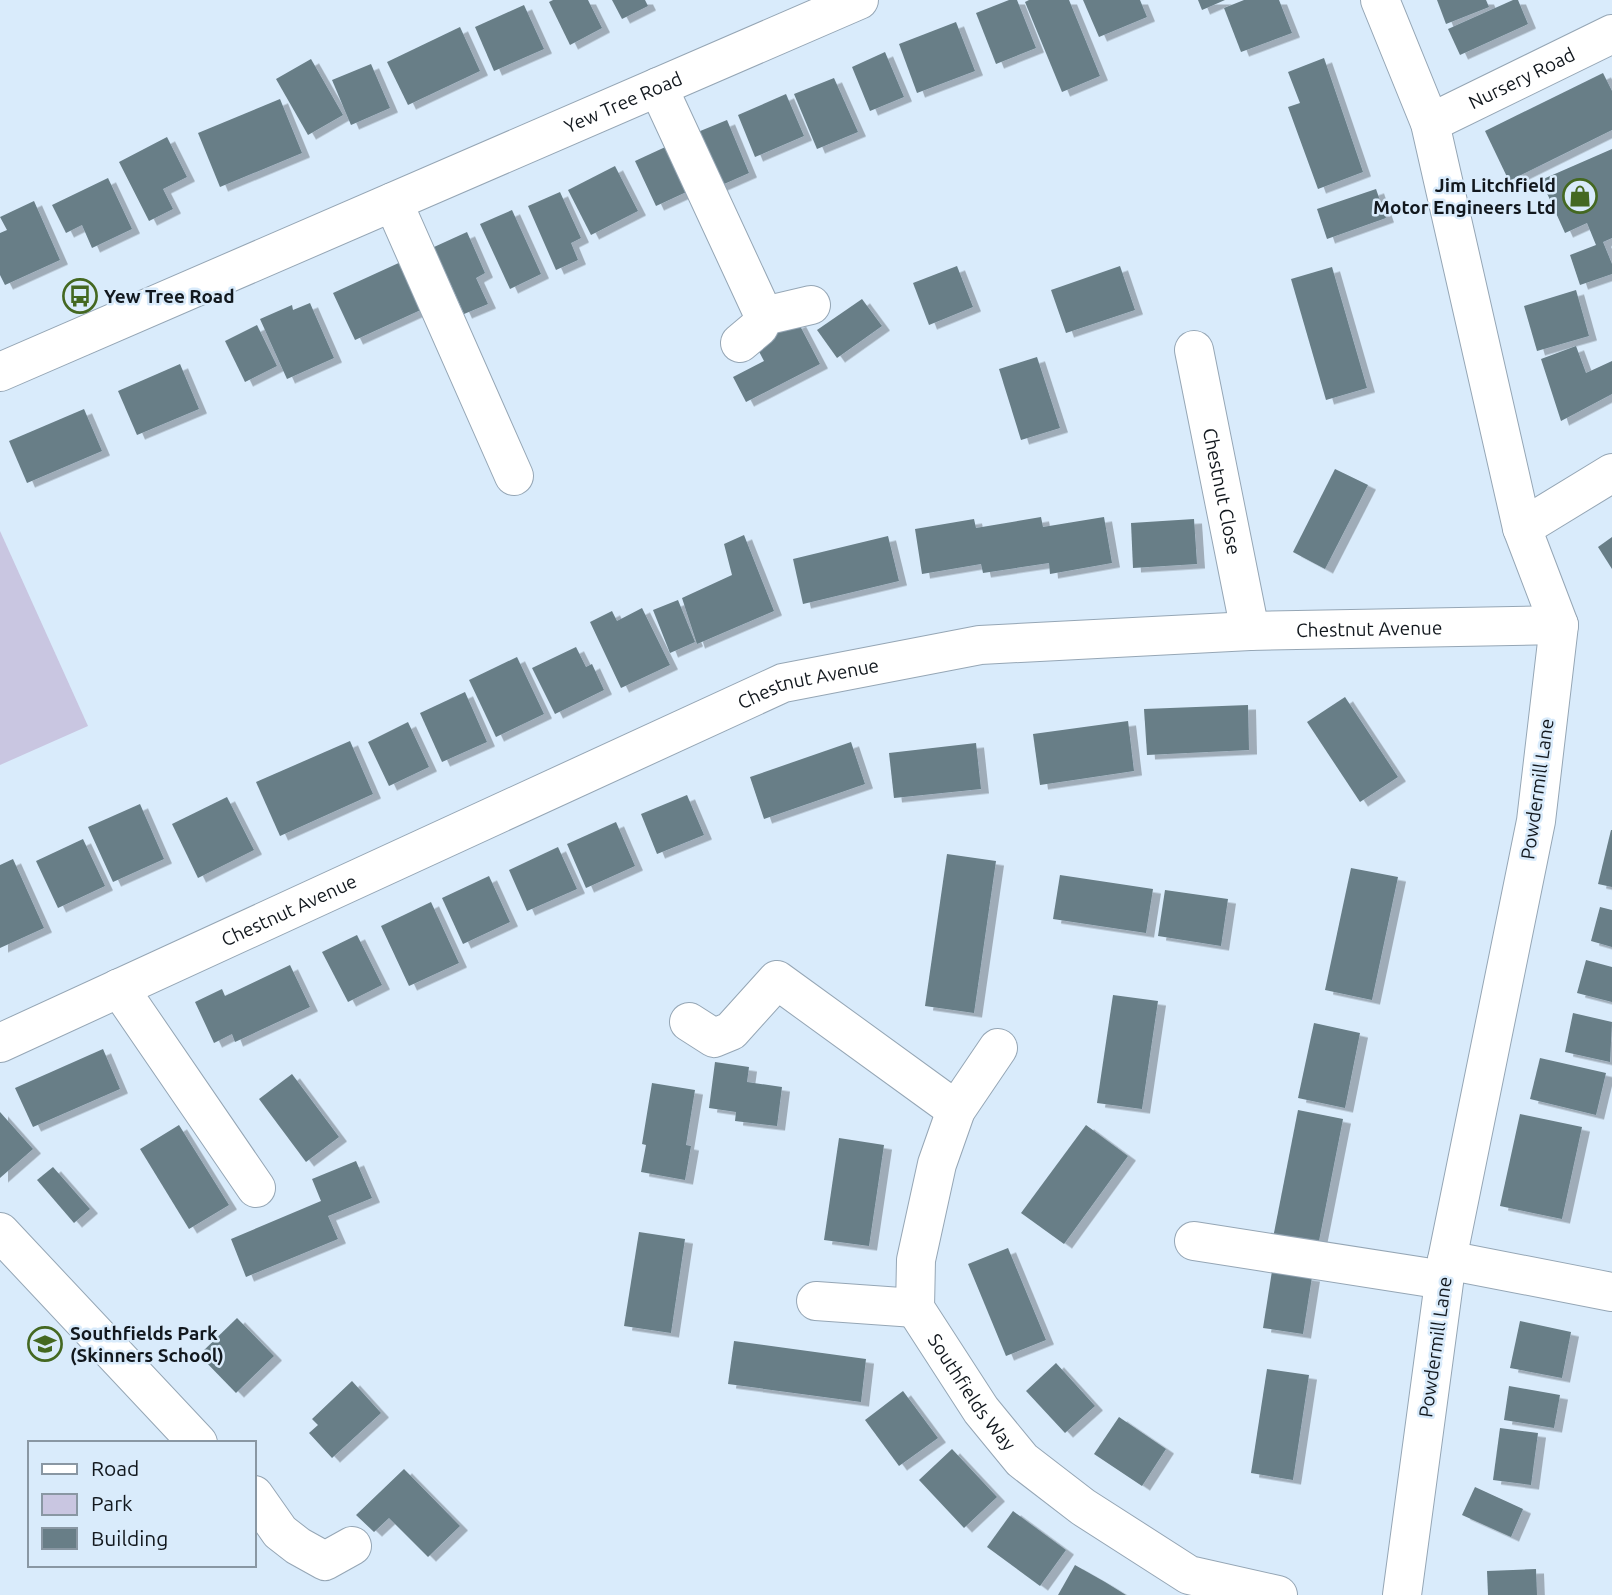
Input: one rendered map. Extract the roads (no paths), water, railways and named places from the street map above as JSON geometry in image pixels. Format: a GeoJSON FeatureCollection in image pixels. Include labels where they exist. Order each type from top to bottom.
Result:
{"type":"FeatureCollection","features":[{"type":"Feature","properties":{"kind":"street","name":"Yew Tree Road"},"geometry":{"type":"LineString","coordinates":[[2,364],[393,202],[859,0]]}},
{"type":"Feature","properties":{"kind":"street","name":"Powdermill Lane"},"geometry":{"type":"LineString","coordinates":[[1380,0],[1430,123],[1522,528],[1559,625],[1536,821],[1446,1270],[1402,1595]]}},
{"type":"Feature","properties":{"kind":"street","name":"Nursery Road"},"geometry":{"type":"LineString","coordinates":[[1430,123],[1612,34]]}},
{"type":"Feature","properties":{"kind":"street"},"geometry":{"type":"LineString","coordinates":[[659,87],[752,329],[811,305]]}},
{"type":"Feature","properties":{"kind":"street"},"geometry":{"type":"LineString","coordinates":[[393,202],[514,476]]}},
{"type":"Feature","properties":{"kind":"street","name":"Chestnut Close"},"geometry":{"type":"LineString","coordinates":[[1194,349],[1250,631]]}},
{"type":"Feature","properties":{"kind":"street"},"geometry":{"type":"LineString","coordinates":[[1522,528],[1612,473]]}},
{"type":"Feature","properties":{"kind":"street","name":"Chestnut Avenue"},"geometry":{"type":"LineString","coordinates":[[0,1043],[783,683],[980,645],[1250,631],[1559,625]]}},
{"type":"Feature","properties":{"kind":"street"},"geometry":{"type":"LineString","coordinates":[[689,1022],[714,1038],[731,1031],[777,980],[956,1110]]}},
{"type":"Feature","properties":{"kind":"street"},"geometry":{"type":"LineString","coordinates":[[119,988],[256,1188]]}},
{"type":"Feature","properties":{"kind":"street"},"geometry":{"type":"LineString","coordinates":[[816,1301],[915,1308],[916,1260],[937,1164],[956,1110],[998,1048]]}},
{"type":"Feature","properties":{"kind":"street"},"geometry":{"type":"LineString","coordinates":[[0,1232],[196,1441]]}},
{"type":"Feature","properties":{"kind":"street"},"geometry":{"type":"LineString","coordinates":[[1194,1241],[1612,1292]]}},
{"type":"Feature","properties":{"kind":"street","name":"Southfields Way"},"geometry":{"type":"LineString","coordinates":[[915,1308],[981,1410],[1022,1460],[1083,1507],[1189,1575],[1278,1595]]}},
{"type":"Feature","properties":{"kind":"street"},"geometry":{"type":"LineString","coordinates":[[256,1497],[280,1532],[298,1546],[325,1560],[352,1546]]}},
{"type":"Feature","properties":{"kind":"place","name":"Jim Litchfield Motor Engineers Ltd"},"geometry":{"type":"Point","coordinates":[1580,196]}},
{"type":"Feature","properties":{"kind":"place","name":"Yew Tree Road"},"geometry":{"type":"Point","coordinates":[80,296]}},
{"type":"Feature","properties":{"kind":"place","name":"Southfields Park (Skinners School)"},"geometry":{"type":"Point","coordinates":[45,1344]}}]}
